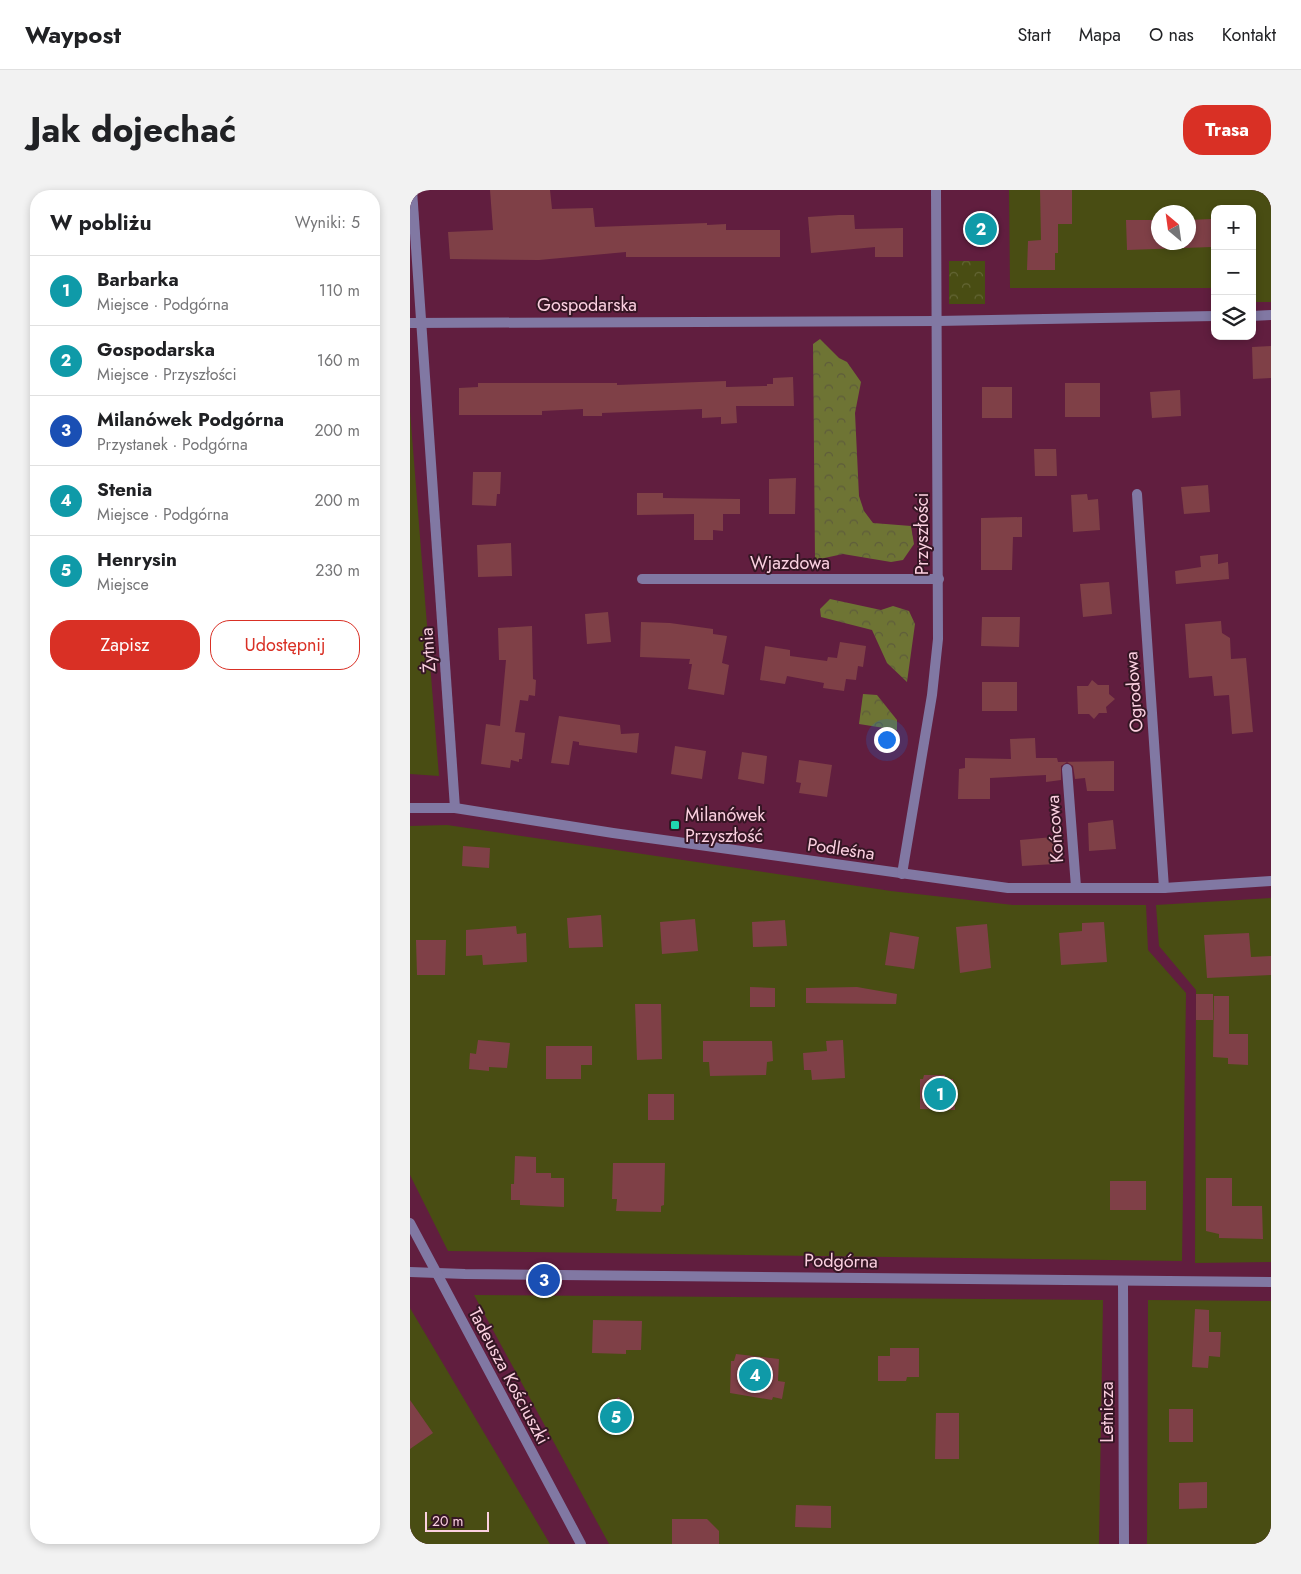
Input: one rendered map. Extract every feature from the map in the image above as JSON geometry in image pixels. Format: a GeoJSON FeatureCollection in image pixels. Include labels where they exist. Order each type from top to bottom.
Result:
{"type":"FeatureCollection","features":[{"type":"Feature","properties":{"kind":"street","name":"Żytnia"},"geometry":{"type":"LineString","coordinates":[[412,190],[455,808]]}},
{"type":"Feature","properties":{"kind":"street","name":"Przyszłości"},"geometry":{"type":"LineString","coordinates":[[902,874],[932,695],[938,639],[936,190]]}},
{"type":"Feature","properties":{"kind":"street","name":"Gospodarska"},"geometry":{"type":"LineString","coordinates":[[410,323],[421,321],[937,321],[1211,316]]}},
{"type":"Feature","properties":{"kind":"street"},"geometry":{"type":"LineString","coordinates":[[1256,316],[1271,316]]}},
{"type":"Feature","properties":{"kind":"street","name":"Ogrodowa"},"geometry":{"type":"LineString","coordinates":[[1137,494],[1164,888]]}},
{"type":"Feature","properties":{"kind":"street","name":"Wjazdowa"},"geometry":{"type":"LineString","coordinates":[[642,579],[939,579]]}},
{"type":"Feature","properties":{"kind":"street","name":"Końcowa"},"geometry":{"type":"LineString","coordinates":[[1067,768],[1076,887]]}},
{"type":"Feature","properties":{"kind":"street","name":"Podleśna"},"geometry":{"type":"LineString","coordinates":[[410,808],[455,808],[613,833],[1008,888],[1164,888],[1271,881]]}},
{"type":"Feature","properties":{"kind":"street","name":"Tadeusza Kościuszki"},"geometry":{"type":"LineString","coordinates":[[410,1223],[581,1544]]}},
{"type":"Feature","properties":{"kind":"street","name":"Podgórna"},"geometry":{"type":"LineString","coordinates":[[410,1272],[1271,1282]]}},
{"type":"Feature","properties":{"kind":"street","name":"Letnicza"},"geometry":{"type":"LineString","coordinates":[[1123,1281],[1124,1544]]}},
{"type":"Feature","properties":{"kind":"green space"},"geometry":{"type":"Polygon","coordinates":[[[1009,190],[1271,190],[1271,302],[1256,302],[1256,205],[1211,205],[1211,288],[1010,288],[1009,190]]]}},
{"type":"Feature","properties":{"kind":"green space"},"geometry":{"type":"Polygon","coordinates":[[[949,261],[985,261],[985,304],[949,304],[949,261]]]}},
{"type":"Feature","properties":{"kind":"green space"},"geometry":{"type":"Polygon","coordinates":[[[820,339],[839,358],[847,362],[861,382],[855,413],[859,496],[864,511],[873,523],[911,526],[914,544],[903,560],[891,562],[843,554],[815,560],[813,344],[820,339]]]}},
{"type":"Feature","properties":{"kind":"green space"},"geometry":{"type":"Polygon","coordinates":[[[410,411],[439,776],[410,774],[410,411]]]}},
{"type":"Feature","properties":{"kind":"green space"},"geometry":{"type":"Polygon","coordinates":[[[830,599],[881,610],[893,606],[909,611],[915,624],[907,682],[887,663],[872,630],[821,617],[820,609],[830,599]]]}},
{"type":"Feature","properties":{"kind":"green space"},"geometry":{"type":"Polygon","coordinates":[[[863,694],[877,695],[897,720],[897,730],[859,724],[863,694]]]}},
{"type":"Feature","properties":{"kind":"green space"},"geometry":{"type":"Polygon","coordinates":[[[447,825],[891,891],[1013,905],[1146,905],[1148,950],[1186,993],[1182,1261],[448,1251],[410,1175],[410,826],[447,825]]]}},
{"type":"Feature","properties":{"kind":"green space"},"geometry":{"type":"Polygon","coordinates":[[[1271,898],[1271,1262],[1195,1263],[1196,990],[1159,946],[1156,905],[1271,898]]]}},
{"type":"Feature","properties":{"kind":"green space"},"geometry":{"type":"Polygon","coordinates":[[[474,1295],[1103,1300],[1099,1544],[609,1544],[474,1295]]]}},
{"type":"Feature","properties":{"kind":"green space"},"geometry":{"type":"Polygon","coordinates":[[[1148,1300],[1271,1301],[1271,1544],[1147,1544],[1148,1300]]]}},
{"type":"Feature","properties":{"kind":"green space"},"geometry":{"type":"Polygon","coordinates":[[[410,1308],[550,1544],[410,1544],[410,1308]]]}},
{"type":"Feature","properties":{"kind":"building"},"geometry":{"type":"Polygon","coordinates":[[[490,190],[550,190],[552,209],[593,208],[595,227],[707,223],[707,225],[726,224],[726,230],[780,230],[780,257],[626,257],[626,252],[539,260],[450,259],[448,232],[493,230],[490,190]]]}},
{"type":"Feature","properties":{"kind":"building"},"geometry":{"type":"Polygon","coordinates":[[[1040,190],[1072,190],[1072,224],[1058,224],[1058,253],[1055,253],[1055,270],[1027,270],[1028,241],[1041,240],[1040,190]]]}},
{"type":"Feature","properties":{"kind":"building"},"geometry":{"type":"Polygon","coordinates":[[[854,215],[855,229],[903,228],[903,257],[875,257],[875,247],[811,253],[808,217],[854,215]]]}},
{"type":"Feature","properties":{"kind":"building"},"geometry":{"type":"Polygon","coordinates":[[[1211,219],[1211,247],[1196,248],[1196,220],[1211,219]]]}},
{"type":"Feature","properties":{"kind":"building"},"geometry":{"type":"Polygon","coordinates":[[[1126,220],[1151,220],[1151,249],[1127,250],[1126,220]]]}},
{"type":"Feature","properties":{"kind":"building"},"geometry":{"type":"Polygon","coordinates":[[[1271,346],[1271,378],[1253,379],[1252,347],[1271,346]]]}},
{"type":"Feature","properties":{"kind":"building"},"geometry":{"type":"Polygon","coordinates":[[[793,377],[794,406],[736,406],[737,423],[721,424],[721,417],[702,418],[702,409],[602,413],[602,416],[583,416],[583,409],[542,411],[542,415],[459,415],[459,388],[478,387],[478,383],[617,383],[617,385],[726,381],[726,387],[767,386],[767,384],[773,384],[773,378],[793,377]]]}},
{"type":"Feature","properties":{"kind":"building"},"geometry":{"type":"Polygon","coordinates":[[[1065,383],[1100,383],[1100,417],[1065,417],[1065,383]]]}},
{"type":"Feature","properties":{"kind":"building"},"geometry":{"type":"Polygon","coordinates":[[[982,387],[1012,387],[1012,418],[982,418],[982,387]]]}},
{"type":"Feature","properties":{"kind":"building"},"geometry":{"type":"Polygon","coordinates":[[[1180,390],[1181,416],[1152,418],[1150,392],[1180,390]]]}},
{"type":"Feature","properties":{"kind":"building"},"geometry":{"type":"Polygon","coordinates":[[[1034,449],[1056,449],[1057,476],[1035,476],[1034,449]]]}},
{"type":"Feature","properties":{"kind":"building"},"geometry":{"type":"Polygon","coordinates":[[[473,472],[501,472],[500,494],[497,494],[496,506],[472,505],[473,472]]]}},
{"type":"Feature","properties":{"kind":"building"},"geometry":{"type":"Polygon","coordinates":[[[796,478],[795,514],[769,514],[769,479],[796,478]]]}},
{"type":"Feature","properties":{"kind":"building"},"geometry":{"type":"Polygon","coordinates":[[[1208,485],[1210,512],[1184,514],[1181,487],[1208,485]]]}},
{"type":"Feature","properties":{"kind":"building"},"geometry":{"type":"Polygon","coordinates":[[[637,493],[663,493],[663,498],[740,499],[740,514],[723,514],[723,531],[713,530],[713,540],[694,540],[694,514],[637,515],[637,493]]]}},
{"type":"Feature","properties":{"kind":"building"},"geometry":{"type":"Polygon","coordinates":[[[1087,494],[1088,500],[1098,499],[1100,530],[1073,532],[1071,495],[1087,494]]]}},
{"type":"Feature","properties":{"kind":"building"},"geometry":{"type":"Polygon","coordinates":[[[1022,517],[1022,537],[1013,537],[1012,570],[981,570],[981,518],[1022,517]]]}},
{"type":"Feature","properties":{"kind":"building"},"geometry":{"type":"Polygon","coordinates":[[[511,543],[512,576],[478,577],[477,545],[511,543]]]}},
{"type":"Feature","properties":{"kind":"building"},"geometry":{"type":"Polygon","coordinates":[[[1218,554],[1218,564],[1228,562],[1229,579],[1176,584],[1175,571],[1201,567],[1200,556],[1218,554]]]}},
{"type":"Feature","properties":{"kind":"building"},"geometry":{"type":"Polygon","coordinates":[[[1109,582],[1112,614],[1083,617],[1080,584],[1109,582]]]}},
{"type":"Feature","properties":{"kind":"building"},"geometry":{"type":"Polygon","coordinates":[[[608,612],[611,642],[587,644],[585,614],[608,612]]]}},
{"type":"Feature","properties":{"kind":"building"},"geometry":{"type":"Polygon","coordinates":[[[982,617],[1020,617],[1019,647],[981,646],[982,617]]]}},
{"type":"Feature","properties":{"kind":"building"},"geometry":{"type":"Polygon","coordinates":[[[1221,621],[1222,633],[1230,638],[1231,659],[1246,658],[1253,732],[1232,734],[1229,695],[1214,696],[1212,676],[1189,678],[1185,624],[1221,621]]]}},
{"type":"Feature","properties":{"kind":"building"},"geometry":{"type":"Polygon","coordinates":[[[641,622],[670,623],[713,629],[713,634],[727,636],[722,663],[729,665],[724,695],[688,689],[692,664],[689,664],[690,659],[640,657],[641,622]]]}},
{"type":"Feature","properties":{"kind":"building"},"geometry":{"type":"Polygon","coordinates":[[[532,626],[533,679],[536,680],[535,696],[529,695],[528,701],[520,700],[515,732],[525,733],[522,759],[519,759],[519,762],[511,760],[510,768],[481,764],[486,724],[500,726],[506,660],[499,660],[498,628],[532,626]]]}},
{"type":"Feature","properties":{"kind":"building"},"geometry":{"type":"Polygon","coordinates":[[[840,642],[866,646],[863,667],[858,666],[856,680],[846,679],[844,691],[823,688],[824,683],[787,676],[785,684],[760,680],[765,646],[790,650],[790,656],[827,661],[828,657],[837,658],[840,642]]]}},
{"type":"Feature","properties":{"kind":"building"},"geometry":{"type":"Polygon","coordinates":[[[1092,680],[1098,685],[1109,685],[1109,694],[1115,699],[1106,707],[1107,713],[1099,713],[1094,719],[1089,714],[1078,714],[1077,686],[1088,686],[1092,680]]]}},
{"type":"Feature","properties":{"kind":"building"},"geometry":{"type":"Polygon","coordinates":[[[982,682],[1017,682],[1017,711],[982,711],[982,682]]]}},
{"type":"Feature","properties":{"kind":"building"},"geometry":{"type":"Polygon","coordinates":[[[559,716],[620,725],[621,734],[639,733],[637,753],[579,745],[579,742],[573,741],[569,765],[551,763],[559,716]]]}},
{"type":"Feature","properties":{"kind":"building"},"geometry":{"type":"Polygon","coordinates":[[[1035,738],[1036,758],[1057,758],[1058,762],[1114,761],[1114,791],[1087,791],[1085,778],[1075,779],[1073,766],[1067,762],[1061,766],[1061,780],[1046,782],[1046,775],[990,778],[990,799],[958,799],[959,769],[965,768],[965,758],[1011,759],[1010,739],[1035,738]]]}},
{"type":"Feature","properties":{"kind":"building"},"geometry":{"type":"Polygon","coordinates":[[[675,746],[706,751],[702,779],[671,774],[675,746]]]}},
{"type":"Feature","properties":{"kind":"building"},"geometry":{"type":"Polygon","coordinates":[[[742,752],[767,756],[764,784],[738,779],[742,752]]]}},
{"type":"Feature","properties":{"kind":"building"},"geometry":{"type":"Polygon","coordinates":[[[799,760],[832,765],[827,797],[799,793],[801,783],[796,782],[799,760]]]}},
{"type":"Feature","properties":{"kind":"building"},"geometry":{"type":"Polygon","coordinates":[[[1113,820],[1116,849],[1089,851],[1088,823],[1113,820]]]}},
{"type":"Feature","properties":{"kind":"building"},"geometry":{"type":"Polygon","coordinates":[[[1053,837],[1055,864],[1022,866],[1020,840],[1053,837]]]}},
{"type":"Feature","properties":{"kind":"building"},"geometry":{"type":"Polygon","coordinates":[[[463,846],[490,848],[489,868],[462,866],[463,846]]]}},
{"type":"Feature","properties":{"kind":"building"},"geometry":{"type":"Polygon","coordinates":[[[601,915],[603,947],[569,948],[567,918],[601,915]]]}},
{"type":"Feature","properties":{"kind":"building"},"geometry":{"type":"Polygon","coordinates":[[[695,919],[698,951],[662,954],[660,922],[695,919]]]}},
{"type":"Feature","properties":{"kind":"building"},"geometry":{"type":"Polygon","coordinates":[[[785,920],[787,946],[753,947],[752,922],[785,920]]]}},
{"type":"Feature","properties":{"kind":"building"},"geometry":{"type":"Polygon","coordinates":[[[1104,922],[1107,962],[1061,965],[1059,933],[1082,931],[1082,923],[1104,922]]]}},
{"type":"Feature","properties":{"kind":"building"},"geometry":{"type":"Polygon","coordinates":[[[987,924],[991,968],[960,973],[956,927],[987,924]]]}},
{"type":"Feature","properties":{"kind":"building"},"geometry":{"type":"Polygon","coordinates":[[[516,926],[517,934],[526,933],[527,962],[483,965],[482,955],[466,956],[466,930],[516,926]]]}},
{"type":"Feature","properties":{"kind":"building"},"geometry":{"type":"Polygon","coordinates":[[[890,932],[919,937],[914,969],[885,965],[890,932]]]}},
{"type":"Feature","properties":{"kind":"building"},"geometry":{"type":"Polygon","coordinates":[[[1249,933],[1251,957],[1271,956],[1271,975],[1207,978],[1204,935],[1249,933]]]}},
{"type":"Feature","properties":{"kind":"building"},"geometry":{"type":"Polygon","coordinates":[[[416,940],[446,940],[445,975],[417,975],[416,940]]]}},
{"type":"Feature","properties":{"kind":"building"},"geometry":{"type":"Polygon","coordinates":[[[750,987],[775,988],[775,1007],[750,1007],[750,987]]]}},
{"type":"Feature","properties":{"kind":"building"},"geometry":{"type":"Polygon","coordinates":[[[857,987],[897,994],[896,1004],[806,1003],[806,988],[857,987]]]}},
{"type":"Feature","properties":{"kind":"building"},"geometry":{"type":"Polygon","coordinates":[[[1196,994],[1213,994],[1213,1020],[1196,1020],[1196,994]]]}},
{"type":"Feature","properties":{"kind":"building"},"geometry":{"type":"Polygon","coordinates":[[[1214,996],[1229,996],[1229,1034],[1248,1034],[1248,1065],[1228,1064],[1228,1058],[1213,1057],[1214,996]]]}},
{"type":"Feature","properties":{"kind":"building"},"geometry":{"type":"Polygon","coordinates":[[[635,1004],[661,1004],[662,1059],[637,1060],[635,1004]]]}},
{"type":"Feature","properties":{"kind":"building"},"geometry":{"type":"Polygon","coordinates":[[[478,1040],[510,1043],[507,1068],[489,1067],[489,1071],[469,1069],[470,1053],[476,1054],[478,1040]]]}},
{"type":"Feature","properties":{"kind":"building"},"geometry":{"type":"Polygon","coordinates":[[[843,1040],[845,1078],[812,1080],[811,1070],[804,1070],[803,1053],[827,1051],[826,1041],[843,1040]]]}},
{"type":"Feature","properties":{"kind":"building"},"geometry":{"type":"Polygon","coordinates":[[[703,1041],[772,1041],[773,1061],[767,1062],[766,1075],[710,1076],[709,1062],[703,1062],[703,1041]]]}},
{"type":"Feature","properties":{"kind":"building"},"geometry":{"type":"Polygon","coordinates":[[[546,1046],[592,1046],[592,1065],[581,1065],[581,1079],[546,1079],[546,1046]]]}},
{"type":"Feature","properties":{"kind":"building"},"geometry":{"type":"Polygon","coordinates":[[[924,1075],[945,1075],[945,1079],[953,1079],[955,1110],[920,1109],[920,1079],[923,1079],[924,1075]]]}},
{"type":"Feature","properties":{"kind":"building"},"geometry":{"type":"Polygon","coordinates":[[[648,1094],[674,1094],[674,1120],[648,1120],[648,1094]]]}},
{"type":"Feature","properties":{"kind":"building"},"geometry":{"type":"Polygon","coordinates":[[[515,1156],[536,1157],[536,1173],[551,1173],[551,1178],[564,1178],[564,1207],[520,1205],[520,1200],[511,1200],[511,1184],[514,1184],[515,1156]]]}},
{"type":"Feature","properties":{"kind":"building"},"geometry":{"type":"Polygon","coordinates":[[[613,1163],[665,1163],[664,1205],[661,1206],[661,1212],[616,1211],[617,1199],[612,1199],[613,1163]]]}},
{"type":"Feature","properties":{"kind":"building"},"geometry":{"type":"Polygon","coordinates":[[[1206,1178],[1232,1178],[1232,1206],[1262,1206],[1263,1239],[1219,1238],[1219,1234],[1206,1231],[1206,1178]]]}},
{"type":"Feature","properties":{"kind":"building"},"geometry":{"type":"Polygon","coordinates":[[[1110,1181],[1146,1181],[1146,1210],[1110,1210],[1110,1181]]]}},
{"type":"Feature","properties":{"kind":"building"},"geometry":{"type":"Polygon","coordinates":[[[1195,1309],[1209,1310],[1209,1332],[1221,1332],[1220,1357],[1209,1356],[1208,1368],[1192,1367],[1195,1309]]]}},
{"type":"Feature","properties":{"kind":"building"},"geometry":{"type":"Polygon","coordinates":[[[593,1320],[642,1321],[641,1350],[626,1350],[626,1354],[592,1353],[593,1320]]]}},
{"type":"Feature","properties":{"kind":"building"},"geometry":{"type":"Polygon","coordinates":[[[890,1348],[919,1348],[919,1377],[907,1377],[906,1381],[878,1381],[878,1356],[890,1356],[890,1348]]]}},
{"type":"Feature","properties":{"kind":"building"},"geometry":{"type":"Polygon","coordinates":[[[736,1354],[779,1359],[778,1381],[785,1382],[782,1399],[773,1397],[772,1400],[730,1393],[731,1361],[734,1361],[736,1354]]]}},
{"type":"Feature","properties":{"kind":"building"},"geometry":{"type":"Polygon","coordinates":[[[619,1397],[633,1426],[617,1434],[602,1406],[619,1397]]]}},
{"type":"Feature","properties":{"kind":"building"},"geometry":{"type":"Polygon","coordinates":[[[410,1400],[433,1433],[410,1449],[410,1400]]]}},
{"type":"Feature","properties":{"kind":"building"},"geometry":{"type":"Polygon","coordinates":[[[1169,1409],[1193,1409],[1193,1442],[1169,1442],[1169,1409]]]}},
{"type":"Feature","properties":{"kind":"building"},"geometry":{"type":"Polygon","coordinates":[[[936,1413],[959,1413],[959,1459],[935,1459],[936,1413]]]}},
{"type":"Feature","properties":{"kind":"building"},"geometry":{"type":"Polygon","coordinates":[[[1207,1482],[1207,1508],[1179,1509],[1179,1483],[1207,1482]]]}},
{"type":"Feature","properties":{"kind":"building"},"geometry":{"type":"Polygon","coordinates":[[[796,1505],[831,1506],[831,1528],[795,1527],[796,1505]]]}},
{"type":"Feature","properties":{"kind":"building"},"geometry":{"type":"Polygon","coordinates":[[[672,1519],[707,1519],[719,1531],[719,1544],[672,1544],[672,1519]]]}},
{"type":"Feature","properties":{"kind":"place","name":"Gospodarska"},"geometry":{"type":"Point","coordinates":[981,229]}},
{"type":"Feature","properties":{"kind":"place","name":"Milanówek Przyszłość"},"geometry":{"type":"Point","coordinates":[675,825]}},
{"type":"Feature","properties":{"kind":"place","name":"Barbarka"},"geometry":{"type":"Point","coordinates":[940,1094]}},
{"type":"Feature","properties":{"kind":"place","name":"Milanówek Podgórna"},"geometry":{"type":"Point","coordinates":[544,1280]}},
{"type":"Feature","properties":{"kind":"place","name":"Stenia"},"geometry":{"type":"Point","coordinates":[755,1375]}},
{"type":"Feature","properties":{"kind":"place","name":"Henrysin"},"geometry":{"type":"Point","coordinates":[616,1417]}}]}
